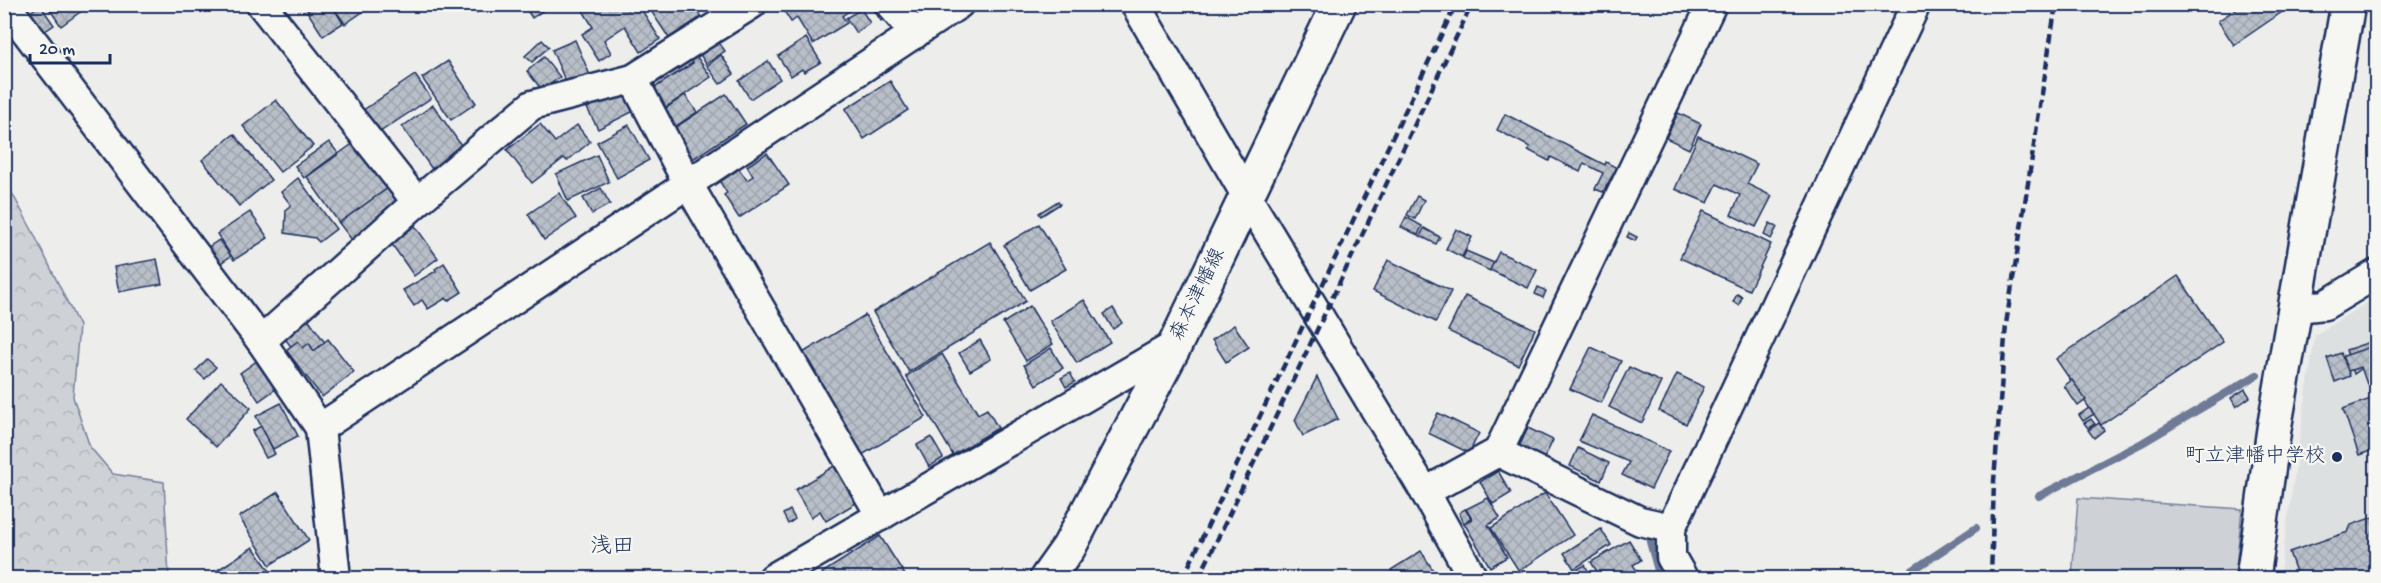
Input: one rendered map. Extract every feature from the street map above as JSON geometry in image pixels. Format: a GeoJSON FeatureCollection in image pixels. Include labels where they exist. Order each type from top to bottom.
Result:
{"type":"FeatureCollection","features":[{"type":"Feature","properties":{"kind":"main road","name":"森本津幡線"},"geometry":{"type":"LineString","coordinates":[[1047,579],[1070,547],[1175,345],[1339,4]]}},
{"type":"Feature","properties":{"kind":"main road"},"geometry":{"type":"LineString","coordinates":[[2253,579],[2274,429],[2348,4]]}},
{"type":"Feature","properties":{"kind":"street"},"geometry":{"type":"LineString","coordinates":[[5,4],[261,341],[320,428],[336,579]]}},
{"type":"Feature","properties":{"kind":"street"},"geometry":{"type":"LineString","coordinates":[[261,4],[417,202]]}},
{"type":"Feature","properties":{"kind":"street"},"geometry":{"type":"LineString","coordinates":[[261,341],[417,202],[532,105],[633,79],[752,4]]}},
{"type":"Feature","properties":{"kind":"street"},"geometry":{"type":"LineString","coordinates":[[890,4],[915,34]]}},
{"type":"Feature","properties":{"kind":"street"},"geometry":{"type":"LineString","coordinates":[[320,428],[959,4]]}},
{"type":"Feature","properties":{"kind":"street"},"geometry":{"type":"LineString","coordinates":[[1135,4],[1247,197],[1425,492],[1473,579]]}},
{"type":"Feature","properties":{"kind":"street"},"geometry":{"type":"LineString","coordinates":[[1425,492],[1498,452],[1712,4]]}},
{"type":"Feature","properties":{"kind":"street"},"geometry":{"type":"LineString","coordinates":[[1659,526],[1916,4]]}},
{"type":"Feature","properties":{"kind":"street"},"geometry":{"type":"LineString","coordinates":[[633,79],[688,184],[881,516]]}},
{"type":"Feature","properties":{"kind":"street"},"geometry":{"type":"LineString","coordinates":[[2296,308],[2325,305],[2376,274]]}},
{"type":"Feature","properties":{"kind":"street"},"geometry":{"type":"LineString","coordinates":[[773,579],[1175,345]]}},
{"type":"Feature","properties":{"kind":"street"},"geometry":{"type":"LineString","coordinates":[[1498,452],[1659,526],[1671,557],[1683,579]]}},
{"type":"Feature","properties":{"kind":"shaded area","name":"町立津幡中学校"},"geometry":{"type":"Polygon","coordinates":[[[2376,297],[2376,578],[2279,578],[2315,335],[2376,297]]]}},
{"type":"Feature","properties":{"kind":"green space"},"geometry":{"type":"Polygon","coordinates":[[[5,180],[79,326],[73,397],[90,447],[113,474],[164,482],[169,578],[5,578],[5,180]]]}},
{"type":"Feature","properties":{"kind":"green space"},"geometry":{"type":"Polygon","coordinates":[[[2078,498],[2242,509],[2235,578],[2072,578],[2078,498]]]}},
{"type":"Feature","properties":{"kind":"building"},"geometry":{"type":"Polygon","coordinates":[[[46,4],[91,4],[61,26],[46,4]]]}},
{"type":"Feature","properties":{"kind":"building"},"geometry":{"type":"Polygon","coordinates":[[[317,4],[331,4],[343,23],[323,36],[307,11],[317,4]]]}},
{"type":"Feature","properties":{"kind":"building"},"geometry":{"type":"Polygon","coordinates":[[[331,4],[365,4],[367,9],[345,24],[331,4]]]}},
{"type":"Feature","properties":{"kind":"building"},"geometry":{"type":"Polygon","coordinates":[[[480,4],[483,9],[476,13],[472,6],[480,4]]]}},
{"type":"Feature","properties":{"kind":"building"},"geometry":{"type":"Polygon","coordinates":[[[523,4],[548,4],[550,6],[532,18],[523,4]]]}},
{"type":"Feature","properties":{"kind":"building"},"geometry":{"type":"Polygon","coordinates":[[[579,4],[624,4],[627,10],[638,4],[660,39],[641,52],[625,26],[604,40],[611,53],[599,61],[582,34],[593,27],[579,4]]]}},
{"type":"Feature","properties":{"kind":"building"},"geometry":{"type":"Polygon","coordinates":[[[654,4],[693,4],[701,17],[669,38],[649,8],[654,4]]]}},
{"type":"Feature","properties":{"kind":"building"},"geometry":{"type":"Polygon","coordinates":[[[793,4],[859,4],[842,16],[847,23],[813,44],[797,18],[791,22],[784,11],[793,4]]]}},
{"type":"Feature","properties":{"kind":"building"},"geometry":{"type":"Polygon","coordinates":[[[870,4],[884,4],[890,14],[881,21],[870,4]]]}},
{"type":"Feature","properties":{"kind":"building"},"geometry":{"type":"Polygon","coordinates":[[[2243,4],[2277,4],[2282,12],[2234,45],[2218,21],[2243,4]]]}},
{"type":"Feature","properties":{"kind":"building"},"geometry":{"type":"Polygon","coordinates":[[[40,5],[54,25],[39,35],[26,15],[40,5]]]}},
{"type":"Feature","properties":{"kind":"building"},"geometry":{"type":"Polygon","coordinates":[[[861,9],[870,23],[856,33],[846,18],[861,9]]]}},
{"type":"Feature","properties":{"kind":"building"},"geometry":{"type":"Polygon","coordinates":[[[714,35],[725,51],[706,64],[696,48],[714,35]]]}},
{"type":"Feature","properties":{"kind":"building"},"geometry":{"type":"Polygon","coordinates":[[[806,38],[821,62],[804,72],[802,69],[791,76],[778,56],[806,38]]]}},
{"type":"Feature","properties":{"kind":"building"},"geometry":{"type":"Polygon","coordinates":[[[542,40],[549,47],[532,62],[525,56],[542,40]]]}},
{"type":"Feature","properties":{"kind":"building"},"geometry":{"type":"Polygon","coordinates":[[[575,40],[590,75],[567,85],[552,50],[575,40]]]}},
{"type":"Feature","properties":{"kind":"building"},"geometry":{"type":"Polygon","coordinates":[[[692,50],[711,77],[666,107],[647,80],[692,50]]]}},
{"type":"Feature","properties":{"kind":"building"},"geometry":{"type":"Polygon","coordinates":[[[687,53],[693,63],[656,87],[650,77],[687,53]]]}},
{"type":"Feature","properties":{"kind":"building"},"geometry":{"type":"Polygon","coordinates":[[[721,55],[734,74],[720,84],[707,66],[721,55]]]}},
{"type":"Feature","properties":{"kind":"building"},"geometry":{"type":"Polygon","coordinates":[[[544,57],[560,77],[542,90],[527,71],[544,57]]]}},
{"type":"Feature","properties":{"kind":"building"},"geometry":{"type":"Polygon","coordinates":[[[448,61],[476,103],[451,120],[422,78],[448,61]]]}},
{"type":"Feature","properties":{"kind":"building"},"geometry":{"type":"Polygon","coordinates":[[[768,61],[780,79],[750,99],[739,81],[768,61]]]}},
{"type":"Feature","properties":{"kind":"building"},"geometry":{"type":"Polygon","coordinates":[[[415,75],[431,98],[377,134],[362,111],[415,75]]]}},
{"type":"Feature","properties":{"kind":"building"},"geometry":{"type":"Polygon","coordinates":[[[890,81],[908,110],[864,139],[845,109],[890,81]]]}},
{"type":"Feature","properties":{"kind":"building"},"geometry":{"type":"Polygon","coordinates":[[[629,87],[640,108],[598,129],[587,108],[629,87]]]}},
{"type":"Feature","properties":{"kind":"building"},"geometry":{"type":"Polygon","coordinates":[[[726,94],[746,124],[693,159],[673,129],[726,94]]]}},
{"type":"Feature","properties":{"kind":"building"},"geometry":{"type":"Polygon","coordinates":[[[685,95],[697,112],[673,128],[661,112],[685,95]]]}},
{"type":"Feature","properties":{"kind":"building"},"geometry":{"type":"Polygon","coordinates":[[[276,100],[313,146],[280,172],[243,126],[276,100]]]}},
{"type":"Feature","properties":{"kind":"building"},"geometry":{"type":"Polygon","coordinates":[[[433,105],[463,148],[432,169],[402,127],[433,105]]]}},
{"type":"Feature","properties":{"kind":"building"},"geometry":{"type":"Polygon","coordinates":[[[1678,113],[1701,124],[1689,149],[1666,138],[1678,113]]]}},
{"type":"Feature","properties":{"kind":"building"},"geometry":{"type":"Polygon","coordinates":[[[1505,114],[1605,165],[1606,162],[1617,168],[1603,192],[1595,189],[1603,173],[1584,163],[1580,172],[1551,157],[1549,161],[1528,150],[1530,147],[1497,130],[1505,114]]]}},
{"type":"Feature","properties":{"kind":"building"},"geometry":{"type":"Polygon","coordinates":[[[540,124],[555,142],[577,125],[590,142],[567,161],[564,158],[532,183],[507,150],[540,124]]]}},
{"type":"Feature","properties":{"kind":"building"},"geometry":{"type":"Polygon","coordinates":[[[629,125],[649,160],[617,178],[597,142],[629,125]]]}},
{"type":"Feature","properties":{"kind":"building"},"geometry":{"type":"Polygon","coordinates":[[[234,134],[271,180],[239,206],[202,160],[234,134]]]}},
{"type":"Feature","properties":{"kind":"building"},"geometry":{"type":"Polygon","coordinates":[[[1698,136],[1757,164],[1747,184],[1772,196],[1756,227],[1731,215],[1740,195],[1717,184],[1708,203],[1675,189],[1698,136]]]}},
{"type":"Feature","properties":{"kind":"building"},"geometry":{"type":"Polygon","coordinates":[[[329,142],[338,153],[304,178],[295,166],[329,142]]]}},
{"type":"Feature","properties":{"kind":"building"},"geometry":{"type":"Polygon","coordinates":[[[355,142],[388,188],[339,223],[307,177],[355,142]]]}},
{"type":"Feature","properties":{"kind":"building"},"geometry":{"type":"Polygon","coordinates":[[[767,153],[789,185],[739,218],[724,195],[727,193],[720,182],[739,169],[747,180],[753,176],[747,166],[767,153]]]}},
{"type":"Feature","properties":{"kind":"building"},"geometry":{"type":"Polygon","coordinates":[[[597,155],[609,182],[568,201],[556,174],[597,155]]]}},
{"type":"Feature","properties":{"kind":"building"},"geometry":{"type":"Polygon","coordinates":[[[298,178],[336,229],[319,242],[315,238],[285,233],[286,209],[291,205],[281,192],[298,178]]]}},
{"type":"Feature","properties":{"kind":"building"},"geometry":{"type":"Polygon","coordinates":[[[388,188],[400,205],[352,240],[339,223],[388,188]]]}},
{"type":"Feature","properties":{"kind":"building"},"geometry":{"type":"Polygon","coordinates":[[[601,188],[610,204],[592,214],[583,198],[601,188]]]}},
{"type":"Feature","properties":{"kind":"building"},"geometry":{"type":"Polygon","coordinates":[[[559,193],[576,218],[544,240],[528,214],[559,193]]]}},
{"type":"Feature","properties":{"kind":"building"},"geometry":{"type":"Polygon","coordinates":[[[1417,196],[1424,200],[1415,219],[1407,215],[1417,196]]]}},
{"type":"Feature","properties":{"kind":"building"},"geometry":{"type":"Polygon","coordinates":[[[1058,201],[1060,204],[1041,216],[1039,213],[1058,201]]]}},
{"type":"Feature","properties":{"kind":"building"},"geometry":{"type":"Polygon","coordinates":[[[1703,211],[1771,244],[1749,290],[1680,258],[1703,211]]]}},
{"type":"Feature","properties":{"kind":"building"},"geometry":{"type":"Polygon","coordinates":[[[250,212],[268,238],[234,260],[217,234],[250,212]]]}},
{"type":"Feature","properties":{"kind":"building"},"geometry":{"type":"Polygon","coordinates":[[[1406,217],[1422,226],[1418,235],[1401,227],[1406,217]]]}},
{"type":"Feature","properties":{"kind":"building"},"geometry":{"type":"Polygon","coordinates":[[[1770,223],[1777,227],[1771,239],[1764,235],[1770,223]]]}},
{"type":"Feature","properties":{"kind":"building"},"geometry":{"type":"Polygon","coordinates":[[[1039,224],[1066,269],[1030,290],[1004,245],[1039,224]]]}},
{"type":"Feature","properties":{"kind":"building"},"geometry":{"type":"Polygon","coordinates":[[[415,226],[438,258],[414,276],[391,243],[415,226]]]}},
{"type":"Feature","properties":{"kind":"building"},"geometry":{"type":"Polygon","coordinates":[[[1424,228],[1440,237],[1436,244],[1420,236],[1424,228]]]}},
{"type":"Feature","properties":{"kind":"building"},"geometry":{"type":"Polygon","coordinates":[[[1456,229],[1472,237],[1462,257],[1446,249],[1456,229]]]}},
{"type":"Feature","properties":{"kind":"building"},"geometry":{"type":"Polygon","coordinates":[[[1629,233],[1637,237],[1635,241],[1627,237],[1629,233]]]}},
{"type":"Feature","properties":{"kind":"building"},"geometry":{"type":"Polygon","coordinates":[[[219,240],[231,256],[216,266],[204,250],[219,240]]]}},
{"type":"Feature","properties":{"kind":"building"},"geometry":{"type":"Polygon","coordinates":[[[990,242],[1026,301],[909,372],[873,312],[990,242]]]}},
{"type":"Feature","properties":{"kind":"building"},"geometry":{"type":"Polygon","coordinates":[[[1466,251],[1494,263],[1490,271],[1463,258],[1466,251]]]}},
{"type":"Feature","properties":{"kind":"building"},"geometry":{"type":"Polygon","coordinates":[[[1499,252],[1537,270],[1528,288],[1490,270],[1499,252]]]}},
{"type":"Feature","properties":{"kind":"building"},"geometry":{"type":"Polygon","coordinates":[[[157,259],[162,284],[119,292],[114,267],[157,259]]]}},
{"type":"Feature","properties":{"kind":"building"},"geometry":{"type":"Polygon","coordinates":[[[1388,260],[1451,291],[1436,322],[1373,291],[1388,260]]]}},
{"type":"Feature","properties":{"kind":"building"},"geometry":{"type":"Polygon","coordinates":[[[444,263],[462,292],[428,309],[422,300],[414,306],[403,290],[436,271],[435,269],[444,263]]]}},
{"type":"Feature","properties":{"kind":"building"},"geometry":{"type":"Polygon","coordinates":[[[2178,276],[2223,342],[2101,425],[2056,359],[2178,276]]]}},
{"type":"Feature","properties":{"kind":"building"},"geometry":{"type":"Polygon","coordinates":[[[1538,287],[1546,291],[1543,298],[1535,294],[1538,287]]]}},
{"type":"Feature","properties":{"kind":"building"},"geometry":{"type":"Polygon","coordinates":[[[1737,294],[1742,297],[1739,305],[1733,302],[1737,294]]]}},
{"type":"Feature","properties":{"kind":"building"},"geometry":{"type":"Polygon","coordinates":[[[1465,296],[1535,329],[1518,365],[1448,331],[1465,296]]]}},
{"type":"Feature","properties":{"kind":"building"},"geometry":{"type":"Polygon","coordinates":[[[1084,300],[1110,342],[1077,363],[1050,321],[1084,300]]]}},
{"type":"Feature","properties":{"kind":"building"},"geometry":{"type":"Polygon","coordinates":[[[1030,306],[1053,344],[1026,361],[1003,323],[1030,306]]]}},
{"type":"Feature","properties":{"kind":"building"},"geometry":{"type":"Polygon","coordinates":[[[1113,308],[1122,323],[1113,329],[1104,314],[1113,308]]]}},
{"type":"Feature","properties":{"kind":"building"},"geometry":{"type":"Polygon","coordinates":[[[305,314],[328,347],[304,364],[280,332],[305,314]]]}},
{"type":"Feature","properties":{"kind":"building"},"geometry":{"type":"Polygon","coordinates":[[[865,315],[926,417],[862,455],[801,354],[865,315]]]}},
{"type":"Feature","properties":{"kind":"building"},"geometry":{"type":"Polygon","coordinates":[[[1234,325],[1249,347],[1226,362],[1212,340],[1234,325]]]}},
{"type":"Feature","properties":{"kind":"building"},"geometry":{"type":"Polygon","coordinates":[[[328,339],[354,372],[322,397],[286,350],[298,341],[303,348],[309,343],[314,351],[328,339]]]}},
{"type":"Feature","properties":{"kind":"building"},"geometry":{"type":"Polygon","coordinates":[[[980,340],[991,359],[970,371],[959,353],[980,340]]]}},
{"type":"Feature","properties":{"kind":"building"},"geometry":{"type":"Polygon","coordinates":[[[2376,340],[2376,358],[2354,374],[2346,350],[2376,340]]]}},
{"type":"Feature","properties":{"kind":"building"},"geometry":{"type":"Polygon","coordinates":[[[2376,345],[2376,381],[2367,384],[2361,367],[2342,373],[2335,359],[2376,345]]]}},
{"type":"Feature","properties":{"kind":"building"},"geometry":{"type":"Polygon","coordinates":[[[1591,347],[1621,361],[1601,403],[1570,389],[1591,347]]]}},
{"type":"Feature","properties":{"kind":"building"},"geometry":{"type":"Polygon","coordinates":[[[1051,348],[1063,368],[1036,385],[1024,365],[1051,348]]]}},
{"type":"Feature","properties":{"kind":"building"},"geometry":{"type":"Polygon","coordinates":[[[2341,353],[2350,376],[2335,382],[2327,358],[2341,353]]]}},
{"type":"Feature","properties":{"kind":"building"},"geometry":{"type":"Polygon","coordinates":[[[942,354],[978,414],[987,409],[998,428],[953,455],[906,376],[942,354]]]}},
{"type":"Feature","properties":{"kind":"building"},"geometry":{"type":"Polygon","coordinates":[[[207,359],[216,367],[205,379],[196,371],[207,359]]]}},
{"type":"Feature","properties":{"kind":"building"},"geometry":{"type":"Polygon","coordinates":[[[258,360],[277,388],[259,401],[240,373],[258,360]]]}},
{"type":"Feature","properties":{"kind":"building"},"geometry":{"type":"Polygon","coordinates":[[[1629,367],[1661,382],[1642,423],[1609,407],[1629,367]]]}},
{"type":"Feature","properties":{"kind":"building"},"geometry":{"type":"Polygon","coordinates":[[[1070,373],[1075,382],[1066,387],[1061,378],[1070,373]]]}},
{"type":"Feature","properties":{"kind":"building"},"geometry":{"type":"Polygon","coordinates":[[[1677,374],[1704,387],[1686,424],[1659,411],[1677,374]]]}},
{"type":"Feature","properties":{"kind":"building"},"geometry":{"type":"Polygon","coordinates":[[[1317,377],[1338,419],[1303,436],[1295,420],[1317,377]]]}},
{"type":"Feature","properties":{"kind":"building"},"geometry":{"type":"Polygon","coordinates":[[[2072,380],[2086,400],[2078,406],[2064,386],[2072,380]]]}},
{"type":"Feature","properties":{"kind":"building"},"geometry":{"type":"Polygon","coordinates":[[[221,381],[251,408],[216,447],[186,419],[221,381]]]}},
{"type":"Feature","properties":{"kind":"building"},"geometry":{"type":"Polygon","coordinates":[[[2245,389],[2250,397],[2236,407],[2231,398],[2245,389]]]}},
{"type":"Feature","properties":{"kind":"building"},"geometry":{"type":"Polygon","coordinates":[[[2376,397],[2376,449],[2359,455],[2343,409],[2376,397]]]}},
{"type":"Feature","properties":{"kind":"building"},"geometry":{"type":"Polygon","coordinates":[[[281,403],[298,436],[273,449],[256,416],[281,403]]]}},
{"type":"Feature","properties":{"kind":"building"},"geometry":{"type":"Polygon","coordinates":[[[2089,408],[2094,414],[2083,421],[2079,415],[2089,408]]]}},
{"type":"Feature","properties":{"kind":"building"},"geometry":{"type":"Polygon","coordinates":[[[1438,413],[1479,433],[1469,453],[1428,433],[1438,413]]]}},
{"type":"Feature","properties":{"kind":"building"},"geometry":{"type":"Polygon","coordinates":[[[1592,415],[1669,451],[1651,489],[1622,475],[1629,462],[1579,441],[1592,415]]]}},
{"type":"Feature","properties":{"kind":"building"},"geometry":{"type":"Polygon","coordinates":[[[2091,419],[2095,424],[2088,428],[2084,423],[2091,419]]]}},
{"type":"Feature","properties":{"kind":"building"},"geometry":{"type":"Polygon","coordinates":[[[2099,423],[2104,430],[2094,438],[2088,430],[2099,423]]]}},
{"type":"Feature","properties":{"kind":"building"},"geometry":{"type":"Polygon","coordinates":[[[261,426],[275,454],[266,458],[252,431],[261,426]]]}},
{"type":"Feature","properties":{"kind":"building"},"geometry":{"type":"Polygon","coordinates":[[[1528,428],[1553,440],[1544,459],[1519,447],[1528,428]]]}},
{"type":"Feature","properties":{"kind":"building"},"geometry":{"type":"Polygon","coordinates":[[[931,437],[943,458],[929,467],[917,445],[931,437]]]}},
{"type":"Feature","properties":{"kind":"building"},"geometry":{"type":"Polygon","coordinates":[[[1578,448],[1609,463],[1601,481],[1570,466],[1578,448]]]}},
{"type":"Feature","properties":{"kind":"building"},"geometry":{"type":"Polygon","coordinates":[[[834,466],[856,503],[826,521],[820,511],[811,517],[795,490],[834,466]]]}},
{"type":"Feature","properties":{"kind":"building"},"geometry":{"type":"Polygon","coordinates":[[[1498,471],[1511,493],[1493,504],[1480,482],[1498,471]]]}},
{"type":"Feature","properties":{"kind":"building"},"geometry":{"type":"Polygon","coordinates":[[[278,492],[309,540],[270,565],[239,517],[278,492]]]}},
{"type":"Feature","properties":{"kind":"building"},"geometry":{"type":"Polygon","coordinates":[[[1545,493],[1573,535],[1519,571],[1491,528],[1545,493]]]}},
{"type":"Feature","properties":{"kind":"building"},"geometry":{"type":"Polygon","coordinates":[[[1488,498],[1500,518],[1488,525],[1507,557],[1490,567],[1464,523],[1472,519],[1466,509],[1488,498]]]}},
{"type":"Feature","properties":{"kind":"building"},"geometry":{"type":"Polygon","coordinates":[[[1465,509],[1471,518],[1464,523],[1459,513],[1465,509]]]}},
{"type":"Feature","properties":{"kind":"building"},"geometry":{"type":"Polygon","coordinates":[[[790,510],[795,519],[788,524],[783,514],[790,510]]]}},
{"type":"Feature","properties":{"kind":"building"},"geometry":{"type":"Polygon","coordinates":[[[2376,516],[2376,578],[2298,578],[2289,552],[2348,532],[2351,525],[2376,516]]]}},
{"type":"Feature","properties":{"kind":"building"},"geometry":{"type":"Polygon","coordinates":[[[1601,529],[1611,545],[1574,569],[1564,553],[1601,529]]]}},
{"type":"Feature","properties":{"kind":"building"},"geometry":{"type":"Polygon","coordinates":[[[880,536],[907,578],[825,578],[822,573],[880,536]]]}},
{"type":"Feature","properties":{"kind":"building"},"geometry":{"type":"Polygon","coordinates":[[[1629,540],[1641,560],[1633,565],[1642,578],[1601,578],[1591,562],[1629,540]]]}},
{"type":"Feature","properties":{"kind":"building"},"geometry":{"type":"Polygon","coordinates":[[[253,547],[270,571],[259,578],[217,578],[213,573],[253,547]]]}},
{"type":"Feature","properties":{"kind":"building"},"geometry":{"type":"Polygon","coordinates":[[[1421,551],[1438,578],[1396,578],[1391,570],[1421,551]]]}},
{"type":"Feature","properties":{"kind":"building"},"geometry":{"type":"Polygon","coordinates":[[[1585,565],[1592,578],[1562,578],[1585,565]]]}},
{"type":"Feature","properties":{"kind":"waterway"},"geometry":{"type":"LineString","coordinates":[[2039,496],[2142,443],[2257,375]]}},
{"type":"Feature","properties":{"kind":"waterway"},"geometry":{"type":"LineString","coordinates":[[1901,578],[1976,528]]}},
{"type":"Feature","properties":{"kind":"waterway"},"geometry":{"type":"LineString","coordinates":[[1656,529],[1650,542],[1660,578]]}},
{"type":"Feature","properties":{"kind":"railway"},"geometry":{"type":"LineString","coordinates":[[1183,578],[1456,4]]}},
{"type":"Feature","properties":{"kind":"railway"},"geometry":{"type":"LineString","coordinates":[[1199,578],[1472,4]]}},
{"type":"Feature","properties":{"kind":"railway"},"geometry":{"type":"LineString","coordinates":[[1991,578],[1994,481],[2006,324],[2056,4]]}},
{"type":"Feature","properties":{"kind":"place","name":"町立津幡中学校"},"geometry":{"type":"Point","coordinates":[2337,457]}},
{"type":"Feature","properties":{"kind":"district","name":"浅田"},"geometry":{"type":"Point","coordinates":[612,548]}}]}
